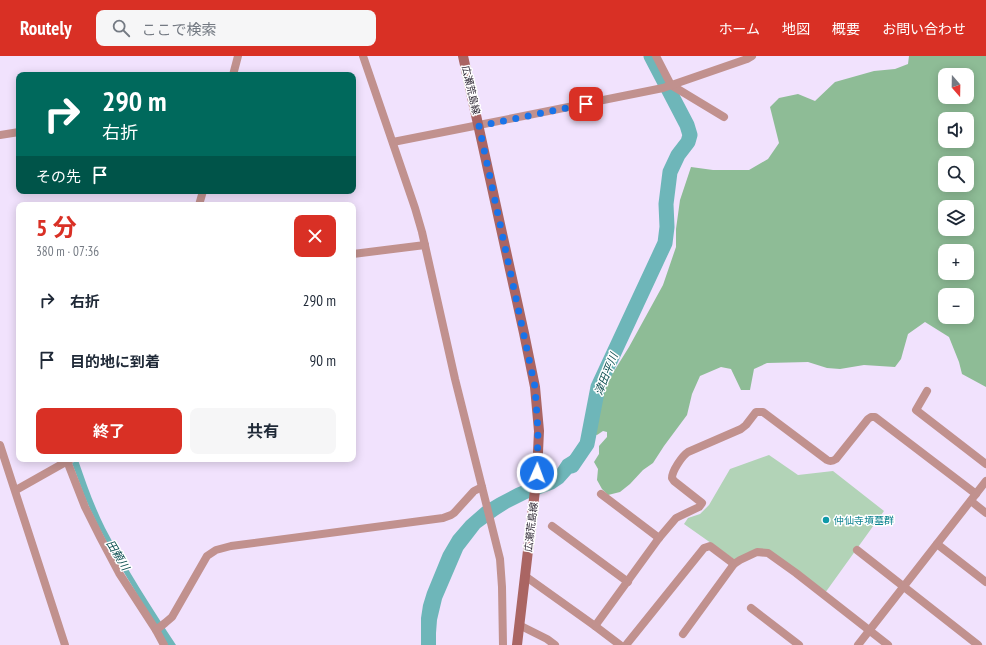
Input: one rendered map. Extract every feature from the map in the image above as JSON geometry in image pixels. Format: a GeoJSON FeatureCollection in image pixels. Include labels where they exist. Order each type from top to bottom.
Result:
{"type":"FeatureCollection","features":[{"type":"Feature","properties":{"kind":"main road","name":"広瀬荒島線"},"geometry":{"type":"LineString","coordinates":[[463,56],[523,325],[535,387],[538,431],[537,473],[517,645]]}},
{"type":"Feature","properties":{"kind":"street"},"geometry":{"type":"LineString","coordinates":[[234,72],[238,56]]}},
{"type":"Feature","properties":{"kind":"street"},"geometry":{"type":"LineString","coordinates":[[363,56],[415,208],[425,245],[455,379],[492,527],[500,566],[502,586],[503,645]]}},
{"type":"Feature","properties":{"kind":"street"},"geometry":{"type":"LineString","coordinates":[[656,56],[668,86],[724,117]]}},
{"type":"Feature","properties":{"kind":"street"},"geometry":{"type":"LineString","coordinates":[[393,142],[479,126],[668,86],[752,56]]}},
{"type":"Feature","properties":{"kind":"street"},"geometry":{"type":"LineString","coordinates":[[0,135],[16,132]]}},
{"type":"Feature","properties":{"kind":"street"},"geometry":{"type":"LineString","coordinates":[[356,254],[425,245]]}},
{"type":"Feature","properties":{"kind":"street"},"geometry":{"type":"LineString","coordinates":[[927,391],[916,410],[986,464]]}},
{"type":"Feature","properties":{"kind":"street"},"geometry":{"type":"LineString","coordinates":[[595,626],[676,518],[699,507],[702,503],[672,478],[672,473],[684,454],[741,429],[755,413],[758,412],[763,412],[830,461],[836,459],[871,416],[875,416],[973,498],[986,513]]}},
{"type":"Feature","properties":{"kind":"street"},"geometry":{"type":"LineString","coordinates":[[0,445],[16,490],[65,645]]}},
{"type":"Feature","properties":{"kind":"street"},"geometry":{"type":"LineString","coordinates":[[16,490],[66,462]]}},
{"type":"Feature","properties":{"kind":"street"},"geometry":{"type":"LineString","coordinates":[[71,462],[85,507],[100,537],[120,573],[159,628],[164,645]]}},
{"type":"Feature","properties":{"kind":"street"},"geometry":{"type":"LineString","coordinates":[[858,645],[986,481]]}},
{"type":"Feature","properties":{"kind":"street"},"geometry":{"type":"LineString","coordinates":[[159,628],[172,617],[207,556],[211,552],[231,546],[443,518],[454,513],[474,491],[482,487]]}},
{"type":"Feature","properties":{"kind":"street"},"geometry":{"type":"LineString","coordinates":[[601,494],[660,538]]}},
{"type":"Feature","properties":{"kind":"street"},"geometry":{"type":"LineString","coordinates":[[552,526],[628,582]]}},
{"type":"Feature","properties":{"kind":"street"},"geometry":{"type":"LineString","coordinates":[[937,544],[986,582]]}},
{"type":"Feature","properties":{"kind":"street"},"geometry":{"type":"LineString","coordinates":[[626,645],[704,548],[710,546],[734,564]]}},
{"type":"Feature","properties":{"kind":"street"},"geometry":{"type":"LineString","coordinates":[[857,550],[978,645]]}},
{"type":"Feature","properties":{"kind":"street"},"geometry":{"type":"LineString","coordinates":[[683,634],[734,564],[757,552],[768,553],[888,645]]}},
{"type":"Feature","properties":{"kind":"street"},"geometry":{"type":"LineString","coordinates":[[525,576],[620,645]]}},
{"type":"Feature","properties":{"kind":"street"},"geometry":{"type":"LineString","coordinates":[[751,608],[799,645]]}},
{"type":"Feature","properties":{"kind":"street"},"geometry":{"type":"LineString","coordinates":[[519,625],[547,639],[555,645]]}},
{"type":"Feature","properties":{"kind":"shaded area"},"geometry":{"type":"Polygon","coordinates":[[[909,56],[986,56],[986,387],[962,374],[949,337],[925,322],[908,334],[901,359],[895,367],[864,365],[840,369],[827,368],[808,362],[767,363],[754,369],[750,390],[741,390],[731,369],[721,367],[700,376],[692,394],[687,415],[653,463],[643,470],[620,492],[608,495],[602,489],[597,480],[598,469],[594,462],[599,454],[599,446],[607,437],[607,432],[603,431],[597,435],[593,434],[595,419],[606,384],[629,347],[663,285],[676,247],[676,229],[680,200],[691,167],[713,170],[749,170],[768,159],[779,143],[770,107],[779,98],[798,94],[815,101],[835,82],[874,71],[895,69],[908,64],[909,56]]]}},
{"type":"Feature","properties":{"kind":"shaded area"},"geometry":{"type":"Polygon","coordinates":[[[769,455],[798,475],[833,471],[884,511],[825,593],[770,551],[735,560],[684,524],[688,518],[700,514],[709,505],[730,469],[769,455]]]}},
{"type":"Feature","properties":{"kind":"water"},"geometry":{"type":"Polygon","coordinates":[[[584,447],[583,459],[563,483],[554,489],[527,499],[509,508],[480,528],[463,550],[442,599],[437,620],[436,645],[421,645],[421,618],[423,605],[443,553],[453,536],[466,521],[482,507],[516,488],[547,477],[557,469],[563,460],[584,447]]]}},
{"type":"Feature","properties":{"kind":"water","name":"田頼川"},"geometry":{"type":"Polygon","coordinates":[[[79,462],[105,528],[121,558],[176,645],[168,645],[127,578],[87,503],[72,463],[79,462]]]}},
{"type":"Feature","properties":{"kind":"waterway","name":"津田平川"},"geometry":{"type":"LineString","coordinates":[[572,466],[587,444],[598,387],[665,243],[667,227],[666,204],[670,172],[678,155],[688,142],[690,135],[687,125],[651,56]]}},
{"type":"Feature","properties":{"kind":"place","name":"仲仙寺墳墓群"},"geometry":{"type":"Point","coordinates":[826,520]}},
{"type":"Feature","properties":{"kind":"route"},"geometry":{"type":"LineString","coordinates":[[537,473],[538,431],[535,387],[479,126],[586,104]]}}]}
